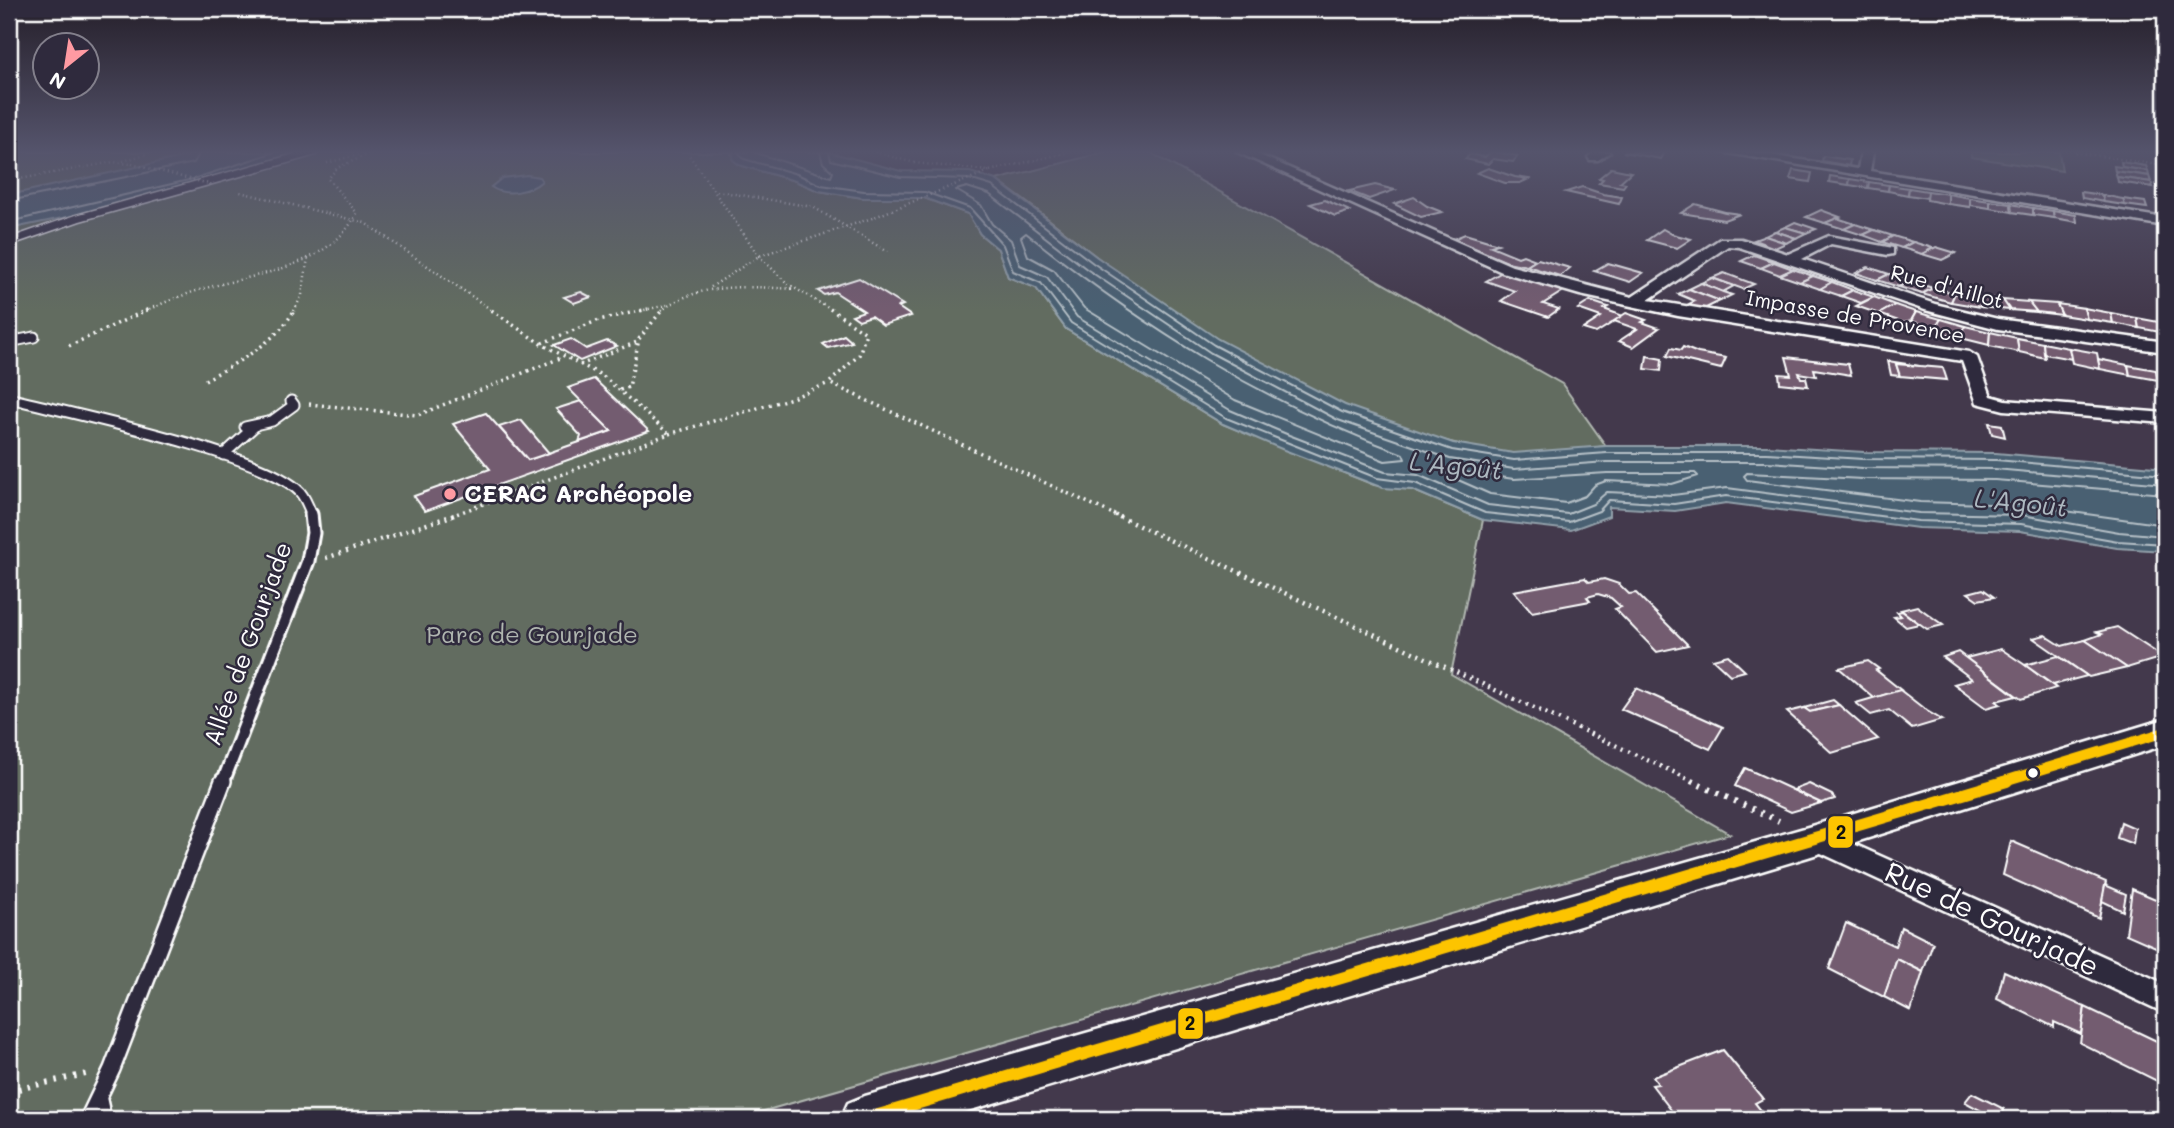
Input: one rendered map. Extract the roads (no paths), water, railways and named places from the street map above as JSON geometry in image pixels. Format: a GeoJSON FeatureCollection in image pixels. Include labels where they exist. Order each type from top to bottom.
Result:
{"type":"FeatureCollection","features":[{"type":"Feature","properties":{"kind":"main road"},"geometry":{"type":"LineString","coordinates":[[865,1119],[1818,839],[2165,732]]}},
{"type":"Feature","properties":{"kind":"street"},"geometry":{"type":"LineString","coordinates":[[1361,205],[1507,269],[1635,302]]}},
{"type":"Feature","properties":{"kind":"street"},"geometry":{"type":"LineString","coordinates":[[2056,205],[2165,222]]}},
{"type":"Feature","properties":{"kind":"street"},"geometry":{"type":"LineString","coordinates":[[1790,260],[1829,240],[1888,251]]}},
{"type":"Feature","properties":{"kind":"street","name":"Rue d'Aillot"},"geometry":{"type":"LineString","coordinates":[[1635,302],[1725,242],[1741,243],[1930,307],[1998,324],[2165,347]]}},
{"type":"Feature","properties":{"kind":"street","name":"Impasse de Provence"},"geometry":{"type":"LineString","coordinates":[[1635,302],[1969,357],[1983,399],[2004,405],[2165,418]]}},
{"type":"Feature","properties":{"kind":"street","name":"Rue de Gourjade"},"geometry":{"type":"LineString","coordinates":[[1818,839],[2165,999]]}},
{"type":"Feature","properties":{"kind":"lane"},"geometry":{"type":"LineString","coordinates":[[9,242],[126,205]]}},
{"type":"Feature","properties":{"kind":"lane"},"geometry":{"type":"LineString","coordinates":[[9,342],[34,337]]}},
{"type":"Feature","properties":{"kind":"lane","name":"Allée de Gourjade"},"geometry":{"type":"LineString","coordinates":[[9,398],[223,455],[265,470],[298,488],[314,515],[308,561],[112,1069],[88,1119]]}},
{"type":"Feature","properties":{"kind":"lane"},"geometry":{"type":"LineString","coordinates":[[223,455],[250,427],[290,410],[292,403]]}},
{"type":"Feature","properties":{"kind":"lane"},"geometry":{"type":"LineString","coordinates":[[99,1100],[103,1119]]}},
{"type":"Feature","properties":{"kind":"water"},"geometry":{"type":"Polygon","coordinates":[[[9,205],[115,205],[82,214],[9,229],[9,205]]]}},
{"type":"Feature","properties":{"kind":"water","name":"L'Agoût"},"geometry":{"type":"Polygon","coordinates":[[[942,205],[1028,205],[1097,257],[1218,339],[1345,405],[1453,443],[1513,453],[1606,446],[1767,446],[1864,452],[1996,453],[2165,468],[2165,551],[2117,548],[2020,531],[1918,528],[1726,503],[1675,511],[1609,507],[1609,516],[1571,530],[1483,520],[1412,490],[1383,488],[1223,424],[1066,329],[1036,288],[1008,277],[998,249],[980,234],[968,214],[942,205]]]}},
{"type":"Feature","properties":{"kind":"place","name":"CERAC Archéopole"},"geometry":{"type":"Point","coordinates":[450,494]}},
{"type":"Feature","properties":{"kind":"park label","name":"Parc de Gourjade"},"geometry":{"type":"Point","coordinates":[532,635]}}]}
